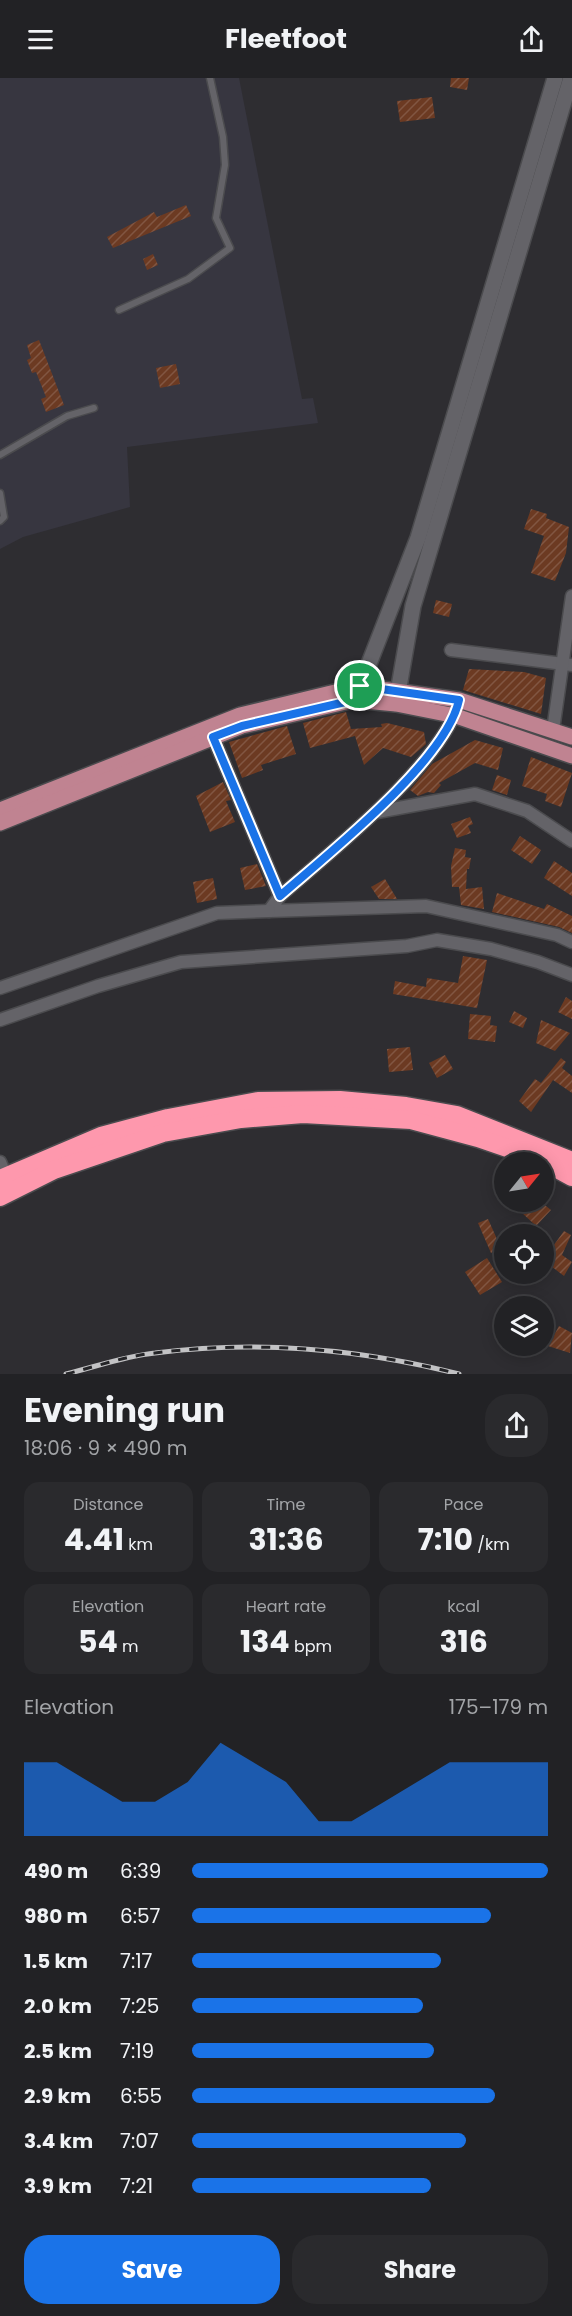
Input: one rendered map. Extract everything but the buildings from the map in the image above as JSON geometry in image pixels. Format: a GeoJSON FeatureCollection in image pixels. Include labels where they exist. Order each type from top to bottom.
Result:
{"type":"FeatureCollection","features":[{"type":"Feature","properties":{"kind":"highway"},"geometry":{"type":"LineString","coordinates":[[2,1172],[101,1136],[168,1118],[258,1101],[340,1100],[406,1106],[457,1115],[572,1161]]}},
{"type":"Feature","properties":{"kind":"highway"},"geometry":{"type":"LineString","coordinates":[[0,1197],[54,1170],[163,1133],[241,1119],[303,1114],[411,1120],[478,1138],[529,1156],[572,1177]]}},
{"type":"Feature","properties":{"kind":"main road"},"geometry":{"type":"LineString","coordinates":[[0,823],[242,726],[357,693]]}},
{"type":"Feature","properties":{"kind":"main road"},"geometry":{"type":"LineString","coordinates":[[0,810],[240,715],[357,693],[459,700],[572,737]]}},
{"type":"Feature","properties":{"kind":"main road"},"geometry":{"type":"LineString","coordinates":[[397,697],[572,756]]}},
{"type":"Feature","properties":{"kind":"street"},"geometry":{"type":"LineString","coordinates":[[357,693],[422,528],[555,78]]}},
{"type":"Feature","properties":{"kind":"street"},"geometry":{"type":"LineString","coordinates":[[397,697],[413,606],[570,78]]}},
{"type":"Feature","properties":{"kind":"street"},"geometry":{"type":"LineString","coordinates":[[553,730],[567,664],[572,596]]}},
{"type":"Feature","properties":{"kind":"street"},"geometry":{"type":"LineString","coordinates":[[451,650],[567,664]]}},
{"type":"Feature","properties":{"kind":"street"},"geometry":{"type":"LineString","coordinates":[[269,911],[280,896],[377,812],[427,755],[456,716],[459,700]]}},
{"type":"Feature","properties":{"kind":"street"},"geometry":{"type":"LineString","coordinates":[[213,737],[280,896]]}},
{"type":"Feature","properties":{"kind":"street"},"geometry":{"type":"LineString","coordinates":[[377,812],[475,795],[527,811],[572,841]]}},
{"type":"Feature","properties":{"kind":"street"},"geometry":{"type":"LineString","coordinates":[[0,988],[217,913],[426,906],[558,935],[572,942]]}},
{"type":"Feature","properties":{"kind":"street"},"geometry":{"type":"LineString","coordinates":[[0,1020],[98,986],[181,962],[407,946],[437,940],[491,949],[538,962],[572,975]]}},
{"type":"Feature","properties":{"kind":"lane"},"geometry":{"type":"LineString","coordinates":[[119,310],[188,279],[230,248],[216,218],[225,165],[223,138],[210,78]]}},
{"type":"Feature","properties":{"kind":"lane"},"geometry":{"type":"LineString","coordinates":[[0,455],[67,416],[94,408]]}},
{"type":"Feature","properties":{"kind":"lane"},"geometry":{"type":"LineString","coordinates":[[0,494],[4,517],[0,521]]}},
{"type":"Feature","properties":{"kind":"shaded area"},"geometry":{"type":"Polygon","coordinates":[[[0,78],[239,78],[302,399],[313,398],[318,423],[127,447],[130,507],[23,537],[0,549],[0,78]]]}},
{"type":"Feature","properties":{"kind":"railway"},"geometry":{"type":"LineString","coordinates":[[66,1374],[144,1354],[232,1347],[270,1347],[346,1353],[422,1365],[459,1374]]}},
{"type":"Feature","properties":{"kind":"route"},"geometry":{"type":"LineString","coordinates":[[360,686],[459,700],[456,716],[427,755],[377,812],[280,896],[213,737],[242,726],[354,700],[360,686]]}}]}
